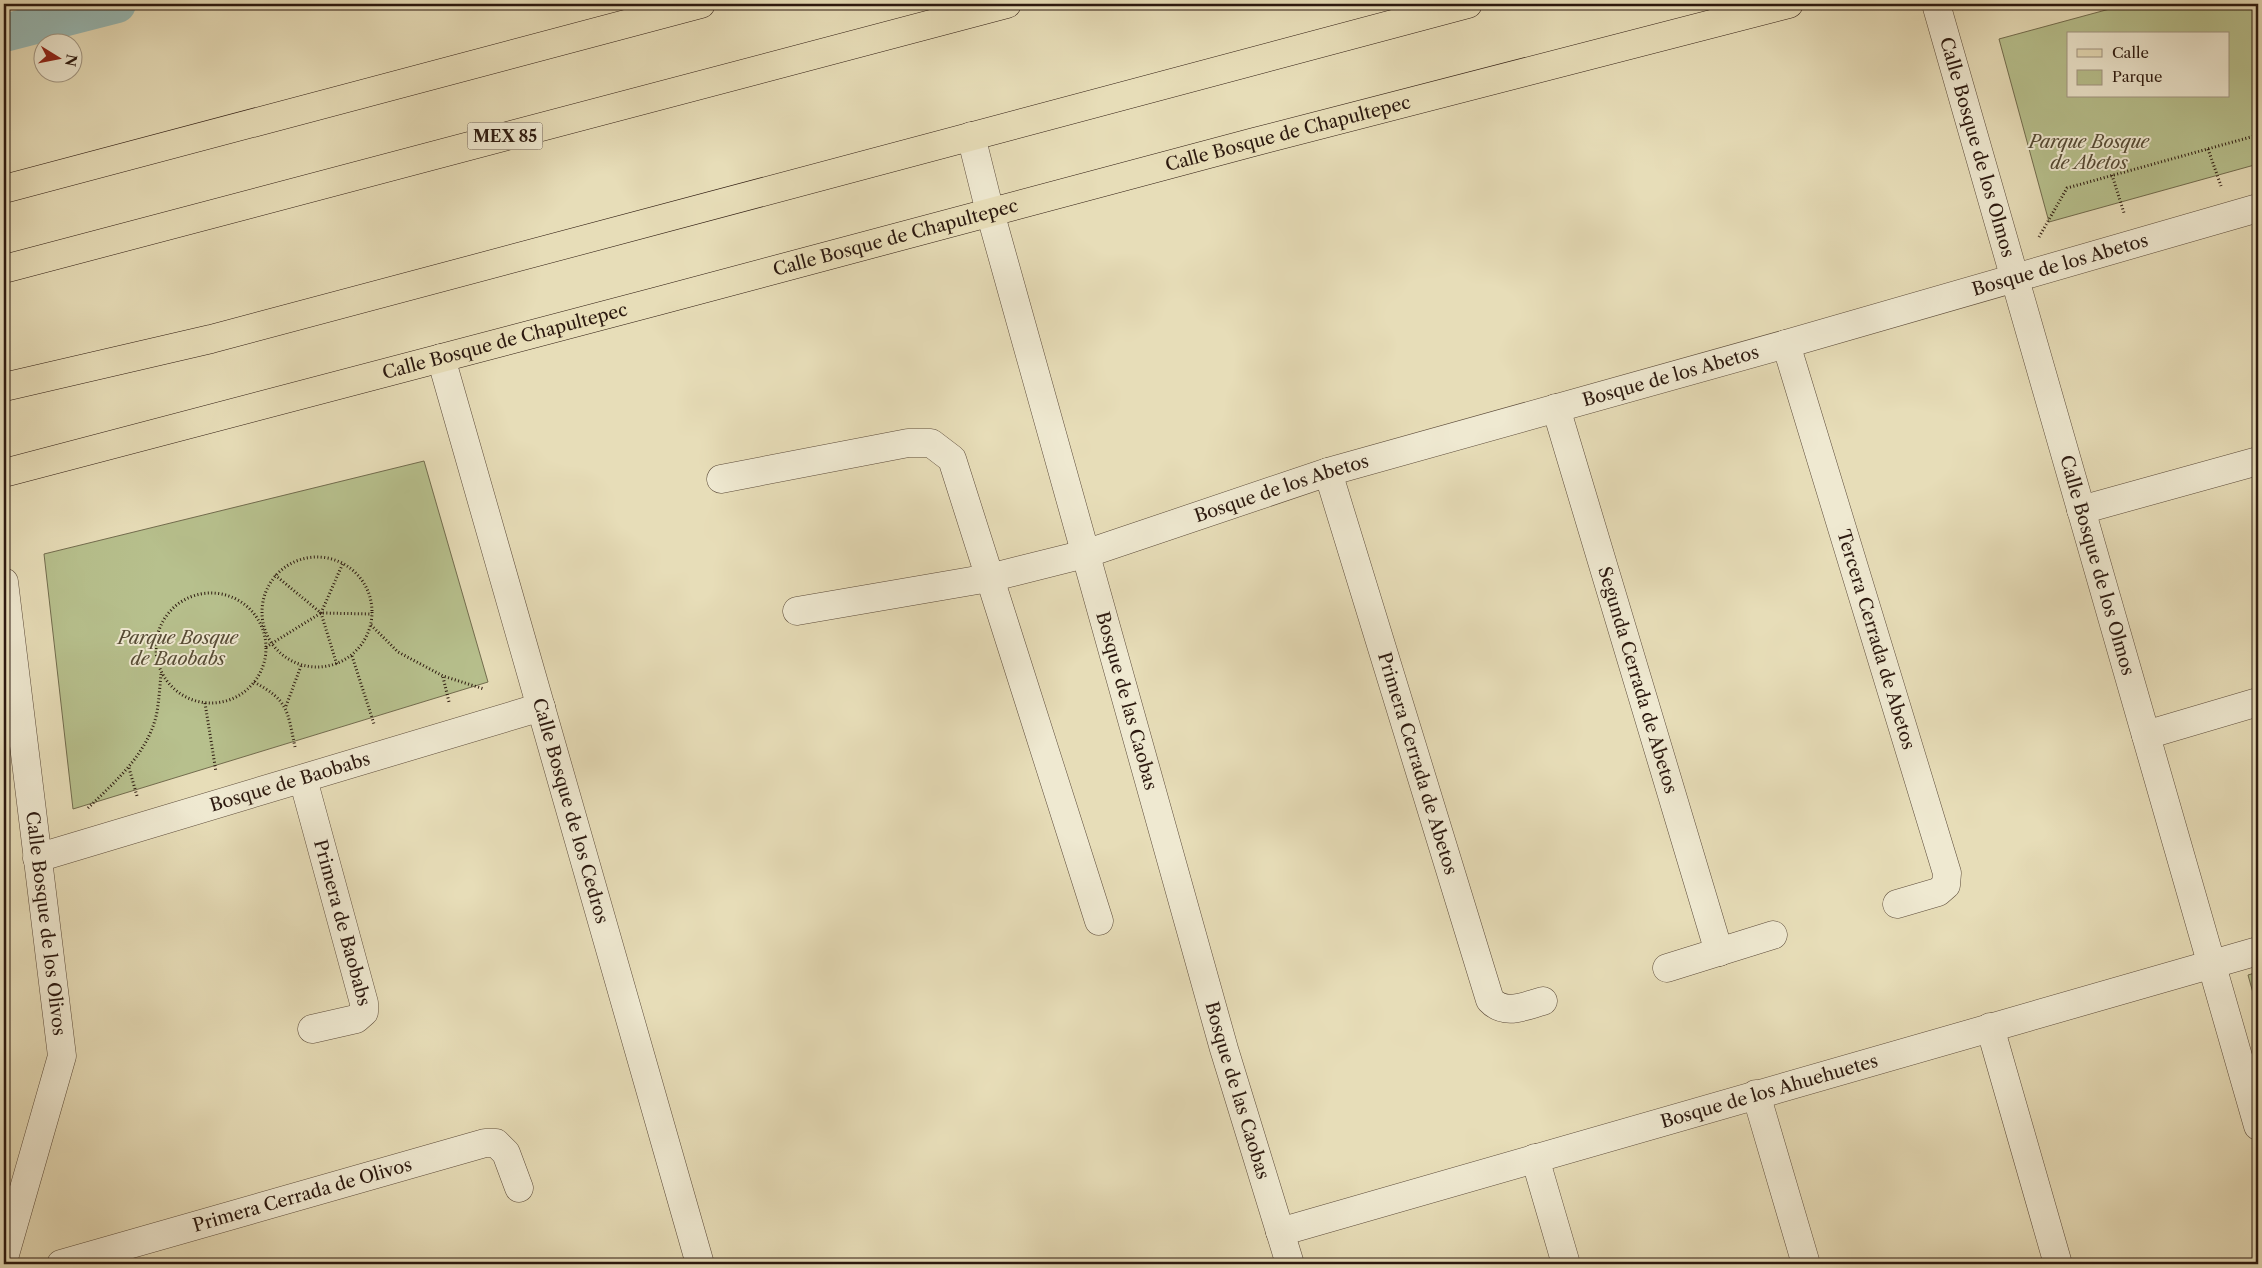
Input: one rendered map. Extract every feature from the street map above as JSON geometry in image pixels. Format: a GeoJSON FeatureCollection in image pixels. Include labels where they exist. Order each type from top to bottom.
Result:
{"type":"FeatureCollection","features":[{"type":"Feature","properties":{"kind":"main road"},"geometry":{"type":"LineString","coordinates":[[4,189],[701,4]]}},
{"type":"Feature","properties":{"kind":"main road","name":"MEX 85"},"geometry":{"type":"LineString","coordinates":[[4,269],[1007,4]]}},
{"type":"Feature","properties":{"kind":"main road"},"geometry":{"type":"LineString","coordinates":[[4,387],[211,339],[1468,4]]}},
{"type":"Feature","properties":{"kind":"main road","name":"Calle Bosque de Chapultepec"},"geometry":{"type":"LineString","coordinates":[[4,473],[990,212],[1789,4]]}},
{"type":"Feature","properties":{"kind":"street","name":"Calle Bosque de los Olmos"},"geometry":{"type":"LineString","coordinates":[[1936,4],[2258,1126]]}},
{"type":"Feature","properties":{"kind":"street","name":"Bosque de las Caobas"},"geometry":{"type":"LineString","coordinates":[[970,136],[1222,1039],[1290,1264]]}},
{"type":"Feature","properties":{"kind":"street","name":"Bosque de los Abetos"},"geometry":{"type":"LineString","coordinates":[[797,611],[989,578],[1086,554],[1328,472],[2015,279],[2258,208]]}},
{"type":"Feature","properties":{"kind":"street","name":"Tercera Cerrada de Abetos"},"geometry":{"type":"LineString","coordinates":[[1786,344],[1947,873],[1946,885],[1938,892],[1897,904]]}},
{"type":"Feature","properties":{"kind":"street","name":"Calle Bosque de los Cedros"},"geometry":{"type":"LineString","coordinates":[[441,358],[700,1264]]}},
{"type":"Feature","properties":{"kind":"street","name":"Segunda Cerrada de Abetos"},"geometry":{"type":"LineString","coordinates":[[1556,408],[1719,952]]}},
{"type":"Feature","properties":{"kind":"street"},"geometry":{"type":"LineString","coordinates":[[721,479],[908,444],[931,443],[952,459],[1098,921]]}},
{"type":"Feature","properties":{"kind":"street"},"geometry":{"type":"LineString","coordinates":[[2081,510],[2258,461]]}},
{"type":"Feature","properties":{"kind":"street","name":"Primera Cerrada de Abetos"},"geometry":{"type":"LineString","coordinates":[[1328,472],[1490,1000],[1497,1008],[1508,1010],[1543,1001]]}},
{"type":"Feature","properties":{"kind":"street","name":"Calle Bosque de los Olivos"},"geometry":{"type":"LineString","coordinates":[[4,582],[62,1056],[4,1258]]}},
{"type":"Feature","properties":{"kind":"street"},"geometry":{"type":"LineString","coordinates":[[2146,735],[2258,702]]}},
{"type":"Feature","properties":{"kind":"street","name":"Bosque de Baobabs"},"geometry":{"type":"LineString","coordinates":[[37,858],[541,707]]}},
{"type":"Feature","properties":{"kind":"street","name":"Primera de Baobabs"},"geometry":{"type":"LineString","coordinates":[[303,779],[364,1003],[364,1012],[356,1018],[312,1030]]}},
{"type":"Feature","properties":{"kind":"street"},"geometry":{"type":"LineString","coordinates":[[1667,968],[1773,935]]}},
{"type":"Feature","properties":{"kind":"street","name":"Bosque de los Ahuehuetes"},"geometry":{"type":"LineString","coordinates":[[1280,1232],[2258,950]]}},
{"type":"Feature","properties":{"kind":"street"},"geometry":{"type":"LineString","coordinates":[[1990,1027],[2058,1264]]}},
{"type":"Feature","properties":{"kind":"street"},"geometry":{"type":"LineString","coordinates":[[1756,1094],[1806,1264]]}},
{"type":"Feature","properties":{"kind":"street","name":"Primera Cerrada de Olivos"},"geometry":{"type":"LineString","coordinates":[[60,1264],[485,1143],[496,1143],[506,1153],[519,1188]]}},
{"type":"Feature","properties":{"kind":"street"},"geometry":{"type":"LineString","coordinates":[[1535,1158],[1566,1264]]}},
{"type":"Feature","properties":{"kind":"path"},"geometry":{"type":"LineString","coordinates":[[2015,279],[2066,188],[2258,135]]}},
{"type":"Feature","properties":{"kind":"path"},"geometry":{"type":"LineString","coordinates":[[2208,149],[2232,216]]}},
{"type":"Feature","properties":{"kind":"path"},"geometry":{"type":"LineString","coordinates":[[2112,176],[2135,244]]}},
{"type":"Feature","properties":{"kind":"path"},"geometry":{"type":"LineString","coordinates":[[343,563],[326,557],[307,557],[290,563],[275,575],[266,592],[262,610],[264,629],[266,647],[263,665],[254,682],[241,694],[224,702],[205,703],[187,698],[171,688],[161,672],[155,654],[156,637],[162,620],[174,605],[189,596],[207,592],[225,594],[241,601],[255,614],[264,629],[272,645],[285,658],[301,666],[319,668],[337,664],[352,656],[364,642],[372,625],[373,607],[368,590],[358,574],[343,563]]}},
{"type":"Feature","properties":{"kind":"path"},"geometry":{"type":"LineString","coordinates":[[266,647],[321,613],[343,563]]}},
{"type":"Feature","properties":{"kind":"path"},"geometry":{"type":"LineString","coordinates":[[275,575],[321,613],[337,664]]}},
{"type":"Feature","properties":{"kind":"path"},"geometry":{"type":"LineString","coordinates":[[321,613],[372,614]]}},
{"type":"Feature","properties":{"kind":"path"},"geometry":{"type":"LineString","coordinates":[[372,625],[398,652],[443,676],[487,690]]}},
{"type":"Feature","properties":{"kind":"path"},"geometry":{"type":"LineString","coordinates":[[352,656],[383,754]]}},
{"type":"Feature","properties":{"kind":"path"},"geometry":{"type":"LineString","coordinates":[[286,707],[301,666]]}},
{"type":"Feature","properties":{"kind":"path"},"geometry":{"type":"LineString","coordinates":[[87,809],[129,768],[146,742],[157,713],[161,672]]}},
{"type":"Feature","properties":{"kind":"path"},"geometry":{"type":"LineString","coordinates":[[254,682],[272,692],[286,707],[303,779]]}},
{"type":"Feature","properties":{"kind":"path"},"geometry":{"type":"LineString","coordinates":[[205,703],[222,804]]}},
{"type":"Feature","properties":{"kind":"green space","name":"Parque Bosque de Abetos"},"geometry":{"type":"Polygon","coordinates":[[[2128,4],[2258,4],[2258,164],[2049,222],[1999,39],[2128,4]]]}},
{"type":"Feature","properties":{"kind":"green space","name":"Parque Bosque de Baobabs"},"geometry":{"type":"Polygon","coordinates":[[[424,461],[488,682],[73,809],[44,554],[424,461]]]}},
{"type":"Feature","properties":{"kind":"green space"},"geometry":{"type":"Polygon","coordinates":[[[2258,972],[2258,1011],[2248,975],[2258,972]]]}},
{"type":"Feature","properties":{"kind":"waterway"},"geometry":{"type":"LineString","coordinates":[[4,33],[117,4]]}}]}
